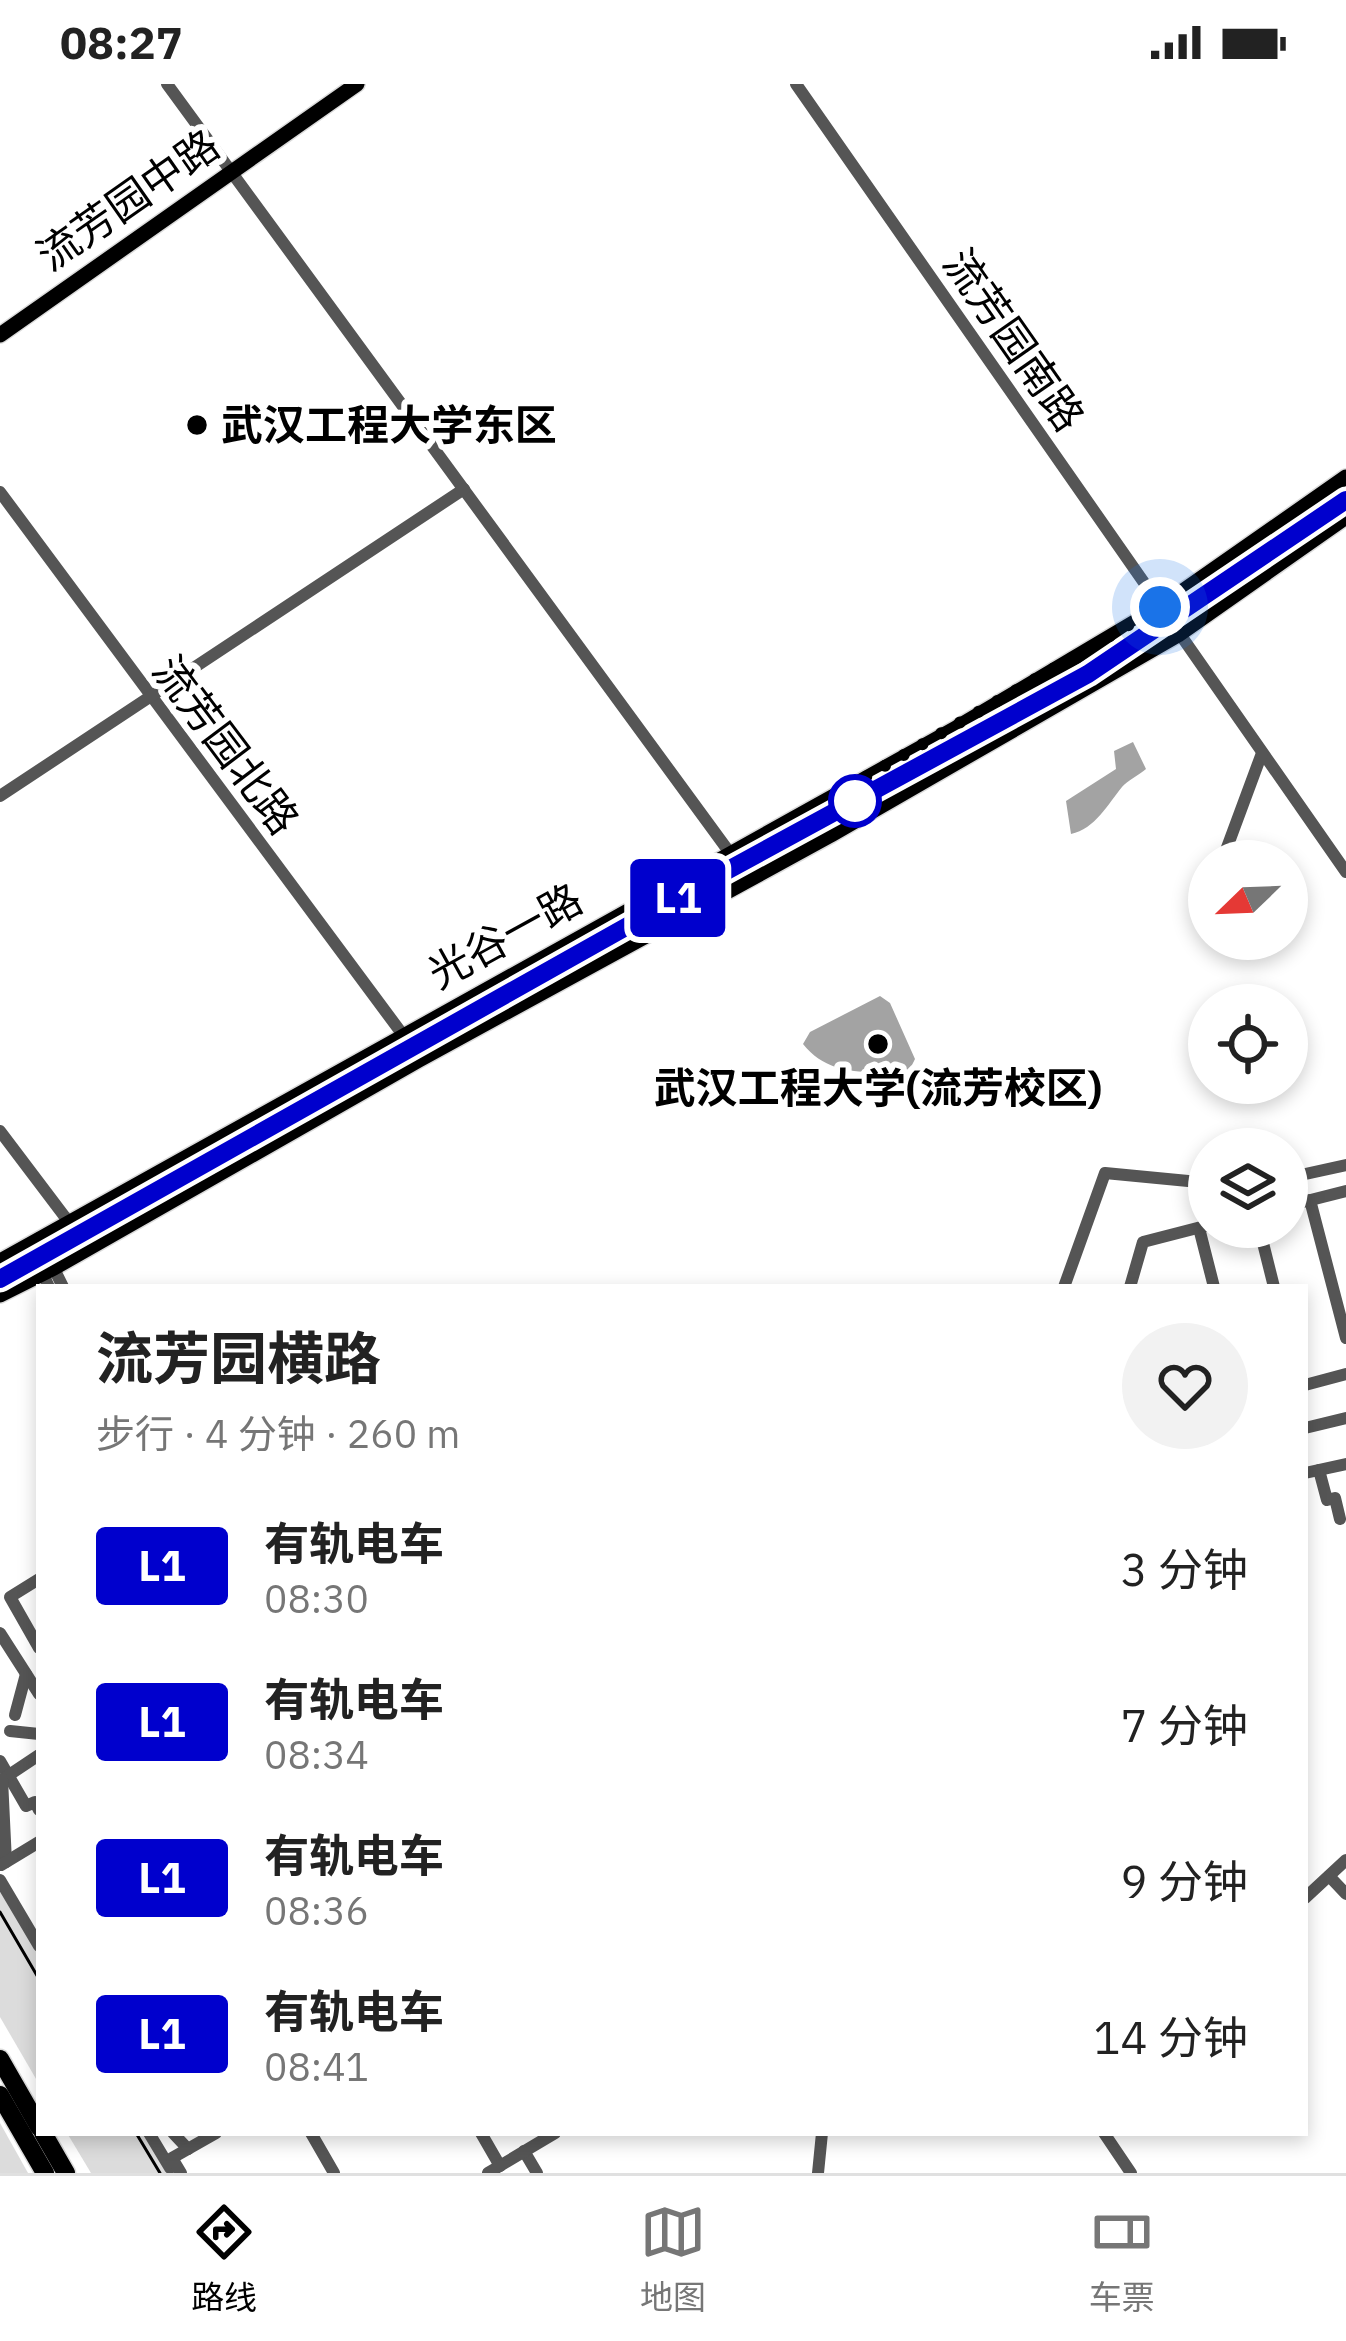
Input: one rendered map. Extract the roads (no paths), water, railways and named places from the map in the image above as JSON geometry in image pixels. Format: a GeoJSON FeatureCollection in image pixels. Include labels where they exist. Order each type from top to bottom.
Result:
{"type":"FeatureCollection","features":[{"type":"Feature","properties":{"kind":"highway"},"geometry":{"type":"LineString","coordinates":[[0,2059],[36,2121]]}},
{"type":"Feature","properties":{"kind":"highway"},"geometry":{"type":"LineString","coordinates":[[0,2095],[45,2173]]}},
{"type":"Feature","properties":{"kind":"highway"},"geometry":{"type":"LineString","coordinates":[[44,2136],[66,2173]]}},
{"type":"Feature","properties":{"kind":"main road","name":"流芳园中路"},"geometry":{"type":"LineString","coordinates":[[0,335],[357,84]]}},
{"type":"Feature","properties":{"kind":"main road","name":"光谷一路"},"geometry":{"type":"LineString","coordinates":[[0,1261],[956,728],[1160,607],[1346,477]]}},
{"type":"Feature","properties":{"kind":"main road","name":"光谷一路"},"geometry":{"type":"LineString","coordinates":[[0,1295],[48,1277],[84,1250],[1178,635],[1346,517]]}},
{"type":"Feature","properties":{"kind":"street"},"geometry":{"type":"LineString","coordinates":[[167,84],[749,879]]}},
{"type":"Feature","properties":{"kind":"street","name":"流芳园南路"},"geometry":{"type":"LineString","coordinates":[[796,84],[1346,872]]}},
{"type":"Feature","properties":{"kind":"street"},"geometry":{"type":"LineString","coordinates":[[0,796],[464,489]]}},
{"type":"Feature","properties":{"kind":"street","name":"流芳园北路"},"geometry":{"type":"LineString","coordinates":[[0,492],[403,1035]]}},
{"type":"Feature","properties":{"kind":"street"},"geometry":{"type":"LineString","coordinates":[[1230,840],[1262,753]]}},
{"type":"Feature","properties":{"kind":"street"},"geometry":{"type":"LineString","coordinates":[[0,1131],[68,1220],[84,1250]]}},
{"type":"Feature","properties":{"kind":"street"},"geometry":{"type":"LineString","coordinates":[[1308,1173],[1346,1165]]}},
{"type":"Feature","properties":{"kind":"street"},"geometry":{"type":"LineString","coordinates":[[1065,1284],[1105,1173],[1188,1181]]}},
{"type":"Feature","properties":{"kind":"street"},"geometry":{"type":"LineString","coordinates":[[1346,1191],[1310,1200],[1346,1338]]}},
{"type":"Feature","properties":{"kind":"street"},"geometry":{"type":"LineString","coordinates":[[1131,1284],[1143,1242],[1188,1231]]}},
{"type":"Feature","properties":{"kind":"street"},"geometry":{"type":"LineString","coordinates":[[34,1241],[48,1277]]}},
{"type":"Feature","properties":{"kind":"street"},"geometry":{"type":"LineString","coordinates":[[1208,1248],[1214,1284]]}},
{"type":"Feature","properties":{"kind":"street"},"geometry":{"type":"LineString","coordinates":[[1264,1248],[1273,1284]]}},
{"type":"Feature","properties":{"kind":"street"},"geometry":{"type":"LineString","coordinates":[[1308,1384],[1346,1374]]}},
{"type":"Feature","properties":{"kind":"street"},"geometry":{"type":"LineString","coordinates":[[1308,1427],[1346,1418]]}},
{"type":"Feature","properties":{"kind":"street"},"geometry":{"type":"LineString","coordinates":[[1340,1519],[1335,1498],[1327,1500],[1312,1472],[1346,1464]]}},
{"type":"Feature","properties":{"kind":"street"},"geometry":{"type":"LineString","coordinates":[[10,1597],[36,1582]]}},
{"type":"Feature","properties":{"kind":"street"},"geometry":{"type":"LineString","coordinates":[[0,1584],[36,1643]]}},
{"type":"Feature","properties":{"kind":"street"},"geometry":{"type":"LineString","coordinates":[[0,1633],[36,1689]]}},
{"type":"Feature","properties":{"kind":"street"},"geometry":{"type":"LineString","coordinates":[[15,1715],[26,1674]]}},
{"type":"Feature","properties":{"kind":"street"},"geometry":{"type":"LineString","coordinates":[[10,1731],[36,1734]]}},
{"type":"Feature","properties":{"kind":"street"},"geometry":{"type":"LineString","coordinates":[[4,1778],[36,1757]]}},
{"type":"Feature","properties":{"kind":"street"},"geometry":{"type":"LineString","coordinates":[[0,1761],[3,1864]]}},
{"type":"Feature","properties":{"kind":"street"},"geometry":{"type":"LineString","coordinates":[[4,1778],[26,1806],[36,1805]]}},
{"type":"Feature","properties":{"kind":"street"},"geometry":{"type":"LineString","coordinates":[[3,1864],[36,1844]]}},
{"type":"Feature","properties":{"kind":"street"},"geometry":{"type":"LineString","coordinates":[[1308,1895],[1346,1860]]}},
{"type":"Feature","properties":{"kind":"street"},"geometry":{"type":"LineString","coordinates":[[1329,1876],[1346,1894]]}},
{"type":"Feature","properties":{"kind":"street"},"geometry":{"type":"LineString","coordinates":[[0,1880],[36,1941]]}},
{"type":"Feature","properties":{"kind":"street"},"geometry":{"type":"LineString","coordinates":[[151,2136],[177,2173]]}},
{"type":"Feature","properties":{"kind":"street"},"geometry":{"type":"LineString","coordinates":[[176,2136],[188,2149]]}},
{"type":"Feature","properties":{"kind":"street"},"geometry":{"type":"LineString","coordinates":[[177,2173],[172,2158],[211,2136]]}},
{"type":"Feature","properties":{"kind":"street"},"geometry":{"type":"LineString","coordinates":[[312,2136],[334,2173]]}},
{"type":"Feature","properties":{"kind":"street"},"geometry":{"type":"LineString","coordinates":[[482,2136],[494,2169],[550,2136]]}},
{"type":"Feature","properties":{"kind":"street"},"geometry":{"type":"LineString","coordinates":[[818,2173],[822,2136]]}},
{"type":"Feature","properties":{"kind":"street"},"geometry":{"type":"LineString","coordinates":[[1106,2136],[1131,2173]]}},
{"type":"Feature","properties":{"kind":"street"},"geometry":{"type":"LineString","coordinates":[[524,2151],[537,2173]]}},
{"type":"Feature","properties":{"kind":"tram line"},"geometry":{"type":"LineString","coordinates":[[0,1279],[1088,673],[1346,500]]}},
{"type":"Feature","properties":{"kind":"tram line","name":"L1"},"geometry":{"type":"LineString","coordinates":[[0,1279],[697,887],[1088,674],[1346,500]]}},
{"type":"Feature","properties":{"kind":"tram line"},"geometry":{"type":"LineString","coordinates":[[0,1912],[36,1974]]}},
{"type":"Feature","properties":{"kind":"tram line"},"geometry":{"type":"LineString","coordinates":[[138,2136],[160,2173]]}},
{"type":"Feature","properties":{"kind":"place","name":"武汉工程大学东区"},"geometry":{"type":"Point","coordinates":[197,425]}},
{"type":"Feature","properties":{"kind":"place","name":"武汉工程大学(流芳校区)"},"geometry":{"type":"Point","coordinates":[878,1044]}}]}
